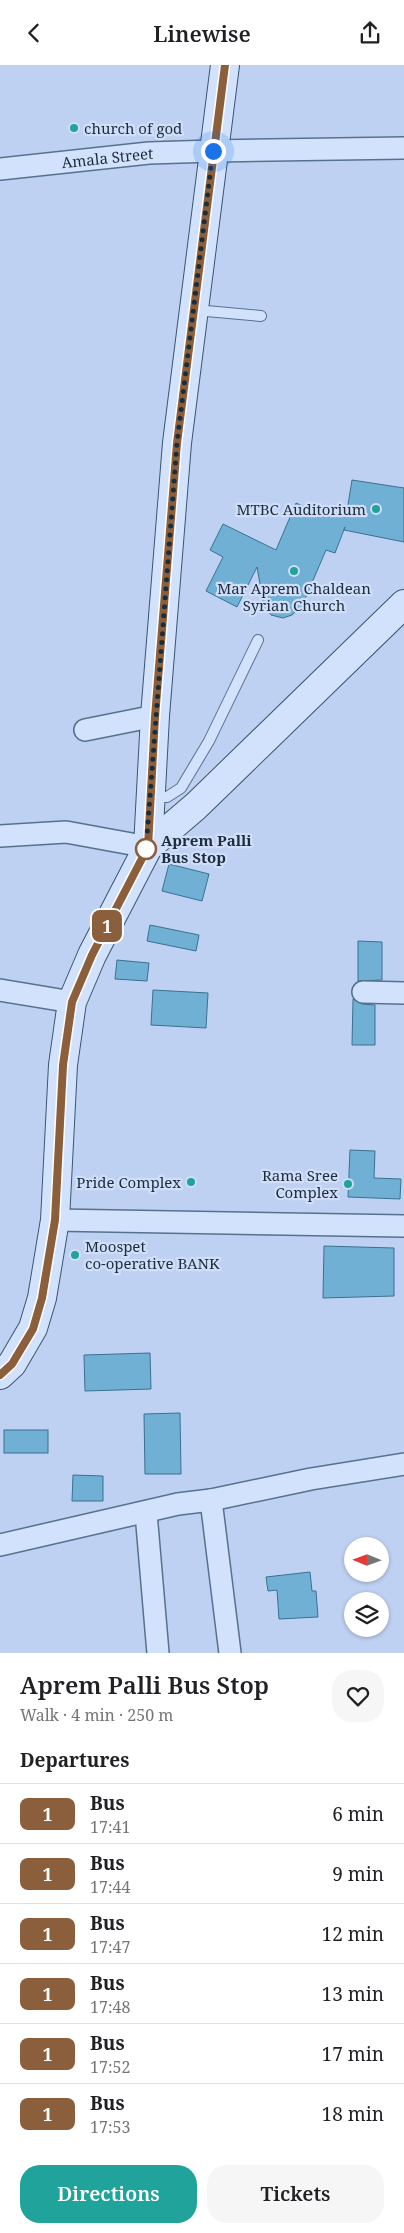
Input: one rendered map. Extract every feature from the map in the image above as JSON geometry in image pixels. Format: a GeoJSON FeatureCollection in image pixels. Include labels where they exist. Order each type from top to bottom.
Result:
{"type":"FeatureCollection","features":[{"type":"Feature","properties":{"kind":"main road"},"geometry":{"type":"LineString","coordinates":[[148,847],[155,717],[177,443],[225,65]]}},
{"type":"Feature","properties":{"kind":"main road"},"geometry":{"type":"LineString","coordinates":[[4,1367],[33,1329],[42,1298],[55,1220],[63,1065],[72,1002],[92,955],[148,847],[196,806],[404,603]]}},
{"type":"Feature","properties":{"kind":"street","name":"Amala Street"},"geometry":{"type":"LineString","coordinates":[[0,169],[149,153],[404,149]]}},
{"type":"Feature","properties":{"kind":"street"},"geometry":{"type":"LineString","coordinates":[[85,730],[155,717]]}},
{"type":"Feature","properties":{"kind":"street"},"geometry":{"type":"LineString","coordinates":[[0,836],[66,832],[148,847]]}},
{"type":"Feature","properties":{"kind":"street"},"geometry":{"type":"LineString","coordinates":[[0,990],[72,1002]]}},
{"type":"Feature","properties":{"kind":"street"},"geometry":{"type":"LineString","coordinates":[[363,992],[404,993]]}},
{"type":"Feature","properties":{"kind":"street"},"geometry":{"type":"LineString","coordinates":[[55,1220],[404,1226]]}},
{"type":"Feature","properties":{"kind":"street"},"geometry":{"type":"LineString","coordinates":[[0,1545],[146,1513],[178,1504],[211,1500],[311,1479],[404,1464]]}},
{"type":"Feature","properties":{"kind":"street"},"geometry":{"type":"LineString","coordinates":[[211,1500],[230,1653]]}},
{"type":"Feature","properties":{"kind":"street"},"geometry":{"type":"LineString","coordinates":[[146,1513],[158,1653]]}},
{"type":"Feature","properties":{"kind":"lane"},"geometry":{"type":"LineString","coordinates":[[193,310],[261,316]]}},
{"type":"Feature","properties":{"kind":"lane"},"geometry":{"type":"LineString","coordinates":[[150,797],[167,797],[181,788],[209,741],[258,639]]}},
{"type":"Feature","properties":{"kind":"building"},"geometry":{"type":"Polygon","coordinates":[[[352,480],[404,488],[404,542],[344,530],[345,527],[335,553],[326,550],[302,606],[292,615],[283,618],[271,615],[264,606],[257,567],[237,607],[206,591],[223,557],[210,550],[223,524],[276,550],[296,503],[312,510],[315,504],[346,517],[352,480]]]}},
{"type":"Feature","properties":{"kind":"building"},"geometry":{"type":"Polygon","coordinates":[[[169,864],[209,874],[202,901],[162,891],[169,864]]]}},
{"type":"Feature","properties":{"kind":"building"},"geometry":{"type":"Polygon","coordinates":[[[150,925],[199,935],[196,951],[147,941],[150,925]]]}},
{"type":"Feature","properties":{"kind":"building"},"geometry":{"type":"Polygon","coordinates":[[[358,941],[382,942],[382,980],[358,981],[358,941]]]}},
{"type":"Feature","properties":{"kind":"building"},"geometry":{"type":"Polygon","coordinates":[[[117,960],[149,963],[147,981],[115,979],[117,960]]]}},
{"type":"Feature","properties":{"kind":"building"},"geometry":{"type":"Polygon","coordinates":[[[153,990],[208,993],[206,1028],[151,1025],[153,990]]]}},
{"type":"Feature","properties":{"kind":"building"},"geometry":{"type":"Polygon","coordinates":[[[353,999],[362,1004],[375,1005],[375,1045],[352,1045],[353,999]]]}},
{"type":"Feature","properties":{"kind":"building"},"geometry":{"type":"Polygon","coordinates":[[[350,1150],[375,1151],[374,1178],[401,1179],[400,1199],[348,1197],[350,1150]]]}},
{"type":"Feature","properties":{"kind":"building"},"geometry":{"type":"Polygon","coordinates":[[[324,1246],[394,1248],[394,1296],[323,1298],[324,1246]]]}},
{"type":"Feature","properties":{"kind":"building"},"geometry":{"type":"Polygon","coordinates":[[[150,1353],[151,1389],[85,1391],[84,1355],[150,1353]]]}},
{"type":"Feature","properties":{"kind":"building"},"geometry":{"type":"Polygon","coordinates":[[[180,1413],[181,1474],[145,1474],[144,1414],[180,1413]]]}},
{"type":"Feature","properties":{"kind":"building"},"geometry":{"type":"Polygon","coordinates":[[[4,1430],[48,1430],[48,1453],[4,1453],[4,1430]]]}},
{"type":"Feature","properties":{"kind":"building"},"geometry":{"type":"Polygon","coordinates":[[[73,1475],[103,1476],[103,1501],[72,1501],[73,1475]]]}},
{"type":"Feature","properties":{"kind":"building"},"geometry":{"type":"Polygon","coordinates":[[[310,1572],[312,1591],[316,1591],[318,1617],[279,1619],[277,1590],[268,1591],[266,1577],[310,1572]]]}},
{"type":"Feature","properties":{"kind":"bus line","name":"1"},"geometry":{"type":"LineString","coordinates":[[0,1375],[12,1364],[33,1329],[42,1298],[55,1220],[63,1065],[72,1002],[92,955],[148,847],[155,717],[177,443],[225,65]]}},
{"type":"Feature","properties":{"kind":"place","name":"church of god"},"geometry":{"type":"Point","coordinates":[74,128]}},
{"type":"Feature","properties":{"kind":"place","name":"MTBC Auditorium"},"geometry":{"type":"Point","coordinates":[376,509]}},
{"type":"Feature","properties":{"kind":"place","name":"Mar Aprem Chaldean Syrian Church"},"geometry":{"type":"Point","coordinates":[294,571]}},
{"type":"Feature","properties":{"kind":"place","name":"Aprem Palli Bus Stop"},"geometry":{"type":"Point","coordinates":[146,849]}},
{"type":"Feature","properties":{"kind":"place","name":"Pride Complex"},"geometry":{"type":"Point","coordinates":[191,1182]}},
{"type":"Feature","properties":{"kind":"place","name":"Rama Sree Complex"},"geometry":{"type":"Point","coordinates":[348,1184]}},
{"type":"Feature","properties":{"kind":"place","name":"Moospet co-operative BANK"},"geometry":{"type":"Point","coordinates":[75,1255]}},
{"type":"Feature","properties":{"kind":"route"},"geometry":{"type":"LineString","coordinates":[[146,849],[148,847],[155,717],[177,443],[213,151]]}}]}
